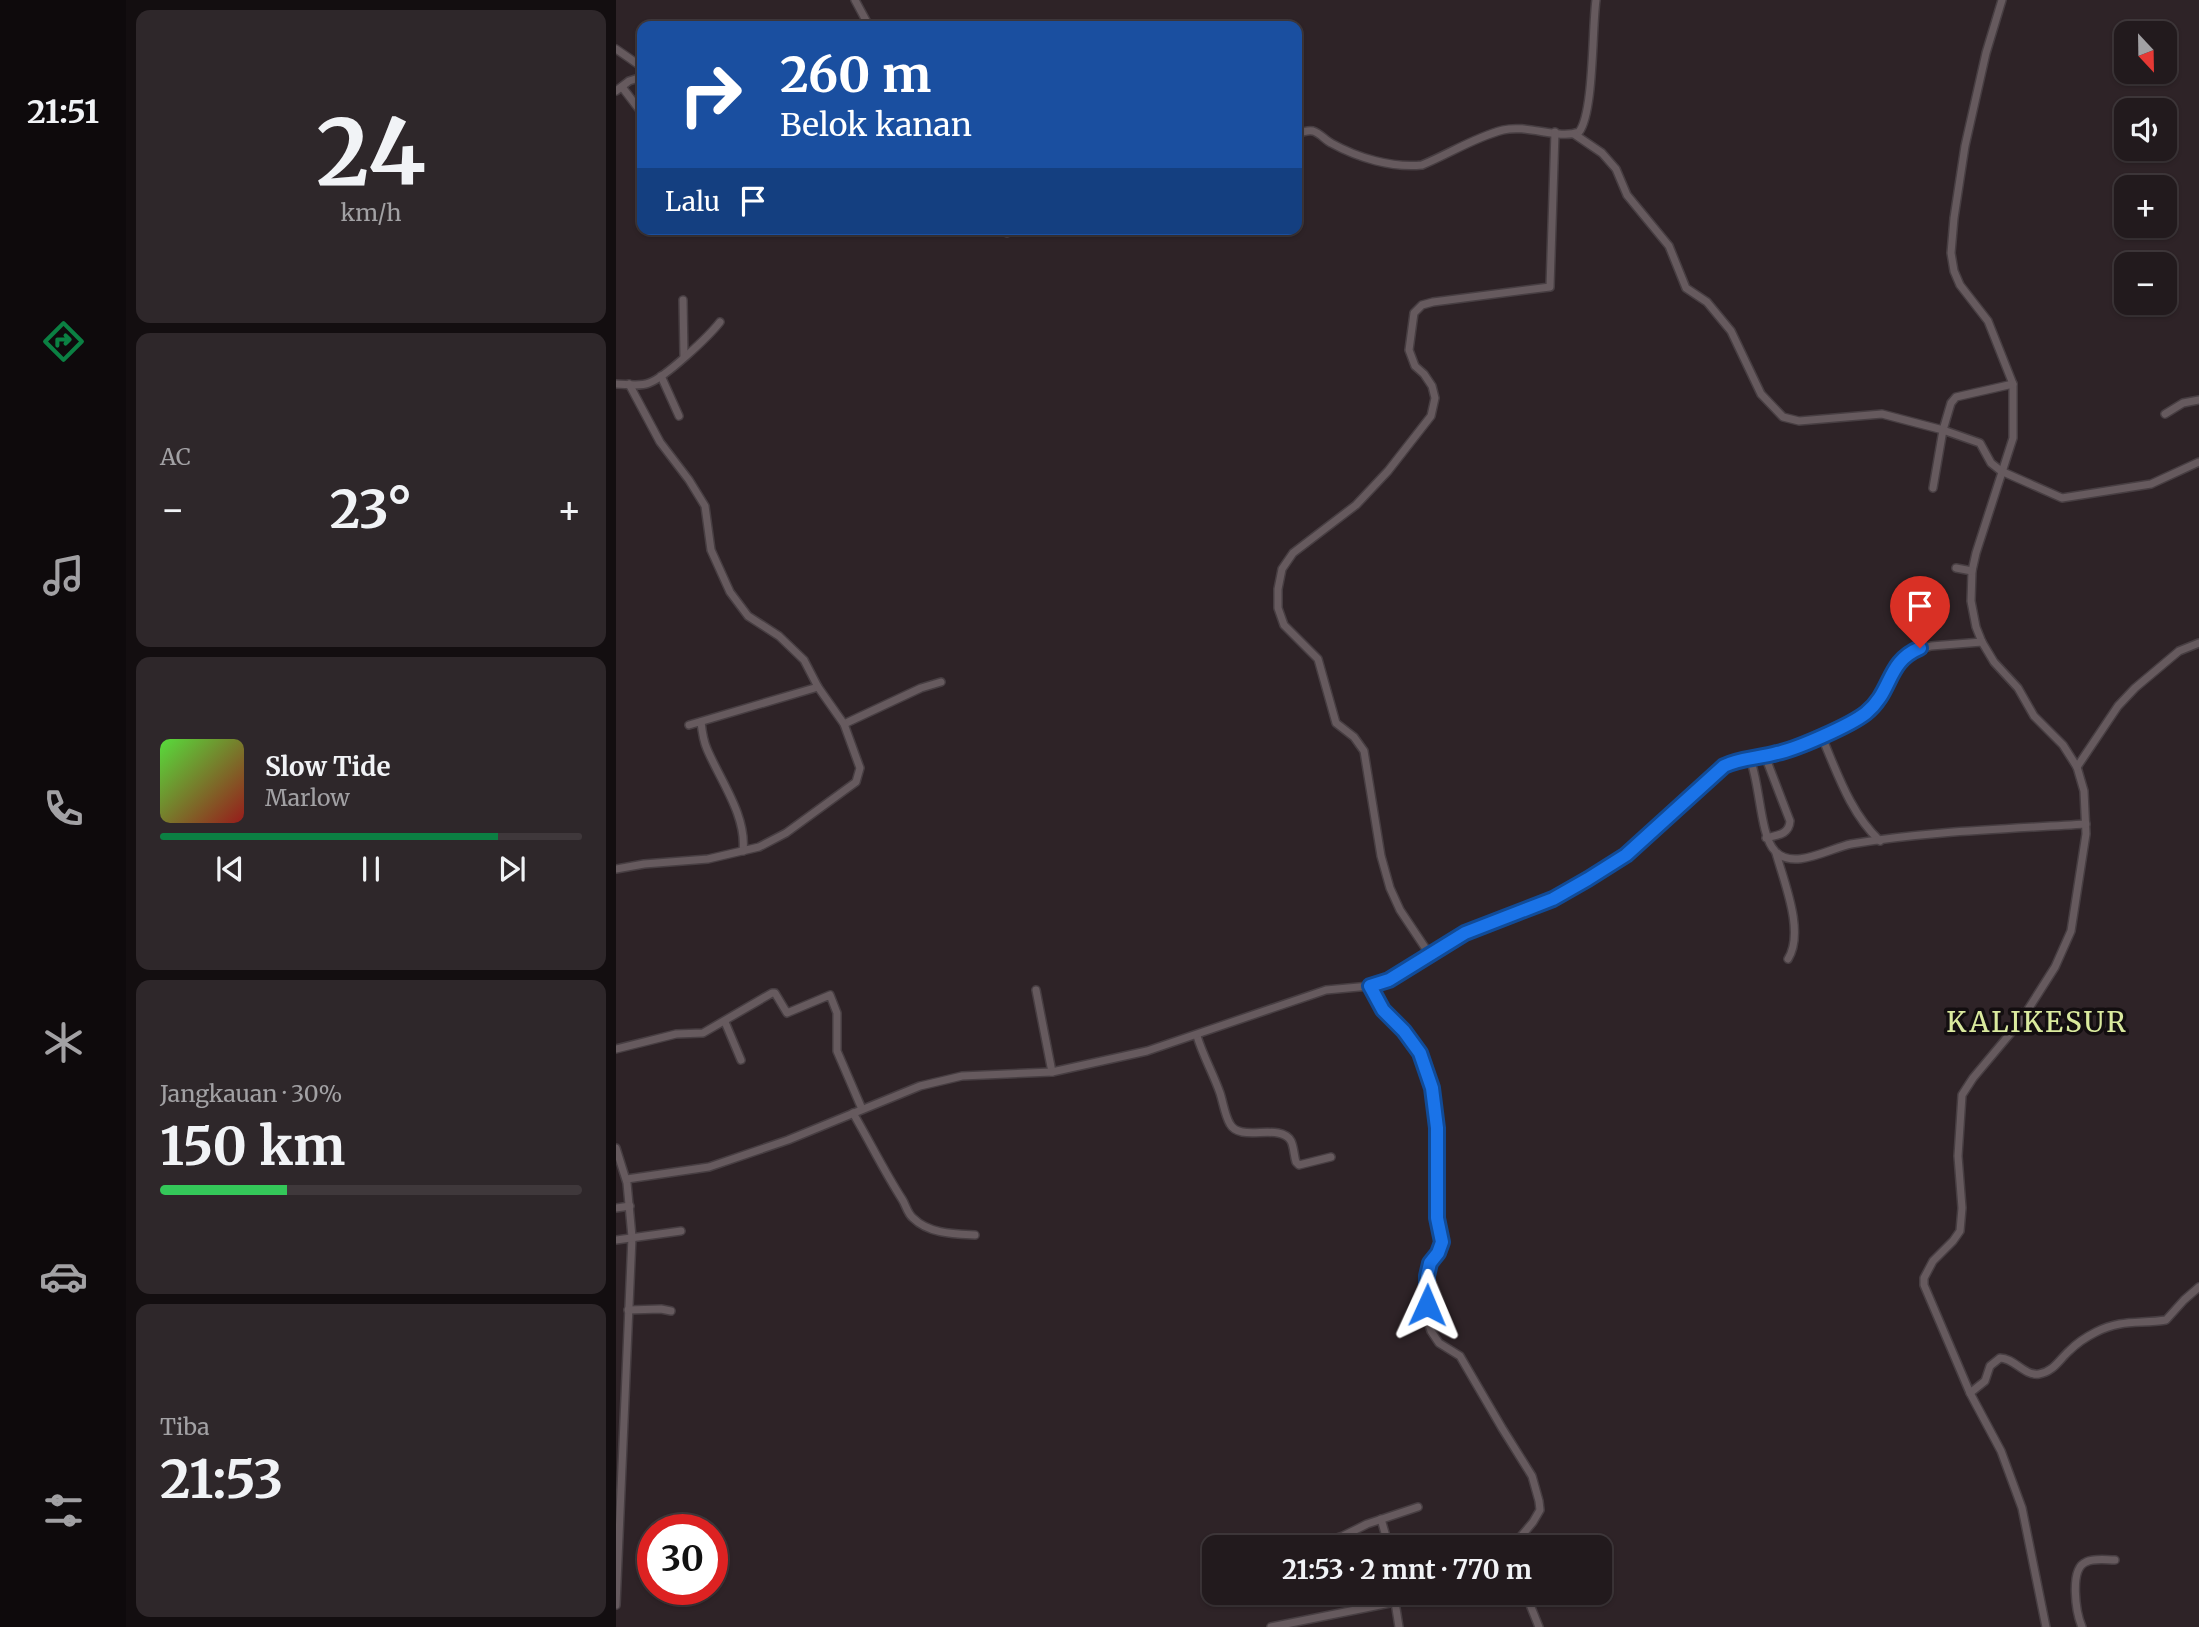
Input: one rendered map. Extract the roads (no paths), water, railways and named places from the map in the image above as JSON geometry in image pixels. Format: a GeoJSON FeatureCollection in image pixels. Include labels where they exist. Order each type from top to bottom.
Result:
{"type":"FeatureCollection","features":[{"type":"Feature","properties":{"kind":"street"},"geometry":{"type":"LineString","coordinates":[[855,0],[866,21]]}},
{"type":"Feature","properties":{"kind":"street"},"geometry":{"type":"LineString","coordinates":[[1574,134],[1581,130],[1587,108],[1596,0]]}},
{"type":"Feature","properties":{"kind":"street"},"geometry":{"type":"LineString","coordinates":[[2002,0],[1986,52],[1965,146],[1951,253],[1957,278],[1987,321],[2013,384],[2013,438],[1972,571],[1972,601],[1976,627],[1994,662],[2018,688],[2034,716],[2063,745],[2077,767],[2084,792],[2086,824],[2071,931],[2055,967],[2020,1022],[1962,1095],[1958,1156],[1962,1208],[1960,1231],[1933,1261],[1924,1278],[1931,1303],[1970,1393],[2001,1451],[2022,1508],[2046,1627]]}},
{"type":"Feature","properties":{"kind":"street"},"geometry":{"type":"LineString","coordinates":[[616,48],[637,63]]}},
{"type":"Feature","properties":{"kind":"street"},"geometry":{"type":"LineString","coordinates":[[637,79],[619,89],[637,108]]}},
{"type":"Feature","properties":{"kind":"street"},"geometry":{"type":"LineString","coordinates":[[1302,133],[1317,132],[1329,142],[1352,153],[1408,166],[1422,165],[1503,130],[1526,128],[1574,134],[1602,153],[1616,169],[1627,195],[1669,246],[1686,288],[1707,302],[1731,331],[1761,394],[1783,417],[1799,421],[1855,414],[1882,414],[1943,430],[1980,443],[1991,463],[2001,471],[2062,498],[2151,484],[2199,462]]}},
{"type":"Feature","properties":{"kind":"street"},"geometry":{"type":"LineString","coordinates":[[1430,955],[1400,910],[1390,888],[1381,856],[1364,751],[1354,737],[1336,723],[1318,659],[1284,625],[1278,608],[1278,589],[1282,569],[1293,553],[1356,505],[1388,471],[1431,416],[1435,398],[1432,386],[1415,366],[1409,350],[1414,313],[1422,305],[1433,302],[1550,288],[1555,132]]}},
{"type":"Feature","properties":{"kind":"street"},"geometry":{"type":"LineString","coordinates":[[682,300],[684,356]]}},
{"type":"Feature","properties":{"kind":"street"},"geometry":{"type":"LineString","coordinates":[[616,384],[651,383],[720,322]]}},
{"type":"Feature","properties":{"kind":"street"},"geometry":{"type":"LineString","coordinates":[[661,376],[679,416]]}},
{"type":"Feature","properties":{"kind":"street"},"geometry":{"type":"LineString","coordinates":[[616,869],[645,863],[708,859],[759,847],[786,834],[856,782],[860,768],[844,724],[818,687],[804,660],[779,636],[748,616],[730,592],[711,550],[705,506],[660,442],[629,384]]}},
{"type":"Feature","properties":{"kind":"street"},"geometry":{"type":"LineString","coordinates":[[1933,488],[1943,430],[1951,403],[1956,397],[2013,384]]}},
{"type":"Feature","properties":{"kind":"street"},"geometry":{"type":"LineString","coordinates":[[2165,414],[2183,402],[2199,400]]}},
{"type":"Feature","properties":{"kind":"street"},"geometry":{"type":"LineString","coordinates":[[1956,568],[1972,571]]}},
{"type":"Feature","properties":{"kind":"street"},"geometry":{"type":"LineString","coordinates":[[626,1179],[709,1167],[788,1140],[920,1086],[962,1076],[1052,1072],[1147,1051],[1326,990],[1370,986],[1389,980],[1465,933],[1553,899],[1626,855],[1718,770],[1731,762],[1786,751],[1865,714],[1880,699],[1903,656],[1920,648],[1982,642]]}},
{"type":"Feature","properties":{"kind":"street"},"geometry":{"type":"LineString","coordinates":[[2077,767],[2118,706],[2135,688],[2179,651],[2199,643]]}},
{"type":"Feature","properties":{"kind":"street"},"geometry":{"type":"LineString","coordinates":[[844,724],[921,688],[941,682]]}},
{"type":"Feature","properties":{"kind":"street"},"geometry":{"type":"LineString","coordinates":[[689,725],[818,687]]}},
{"type":"Feature","properties":{"kind":"street"},"geometry":{"type":"LineString","coordinates":[[701,722],[706,746],[728,791],[745,837],[743,850]]}},
{"type":"Feature","properties":{"kind":"street"},"geometry":{"type":"LineString","coordinates":[[1821,735],[1845,792],[1867,829],[1880,841]]}},
{"type":"Feature","properties":{"kind":"street"},"geometry":{"type":"LineString","coordinates":[[1765,756],[1790,821],[1790,828],[1786,832],[1766,838]]}},
{"type":"Feature","properties":{"kind":"street"},"geometry":{"type":"LineString","coordinates":[[1750,759],[1755,771],[1766,838],[1776,853],[1788,895],[1795,933],[1794,950],[1788,960]]}},
{"type":"Feature","properties":{"kind":"street"},"geometry":{"type":"LineString","coordinates":[[1776,853],[1797,859],[1850,844],[1975,831],[2086,824]]}},
{"type":"Feature","properties":{"kind":"street"},"geometry":{"type":"LineString","coordinates":[[1370,986],[1383,1010],[1404,1031],[1420,1053],[1432,1088],[1437,1128],[1437,1218],[1442,1242],[1430,1263],[1427,1276],[1428,1321],[1439,1343],[1461,1356],[1532,1476],[1539,1501],[1537,1515],[1521,1535]]}},
{"type":"Feature","properties":{"kind":"street"},"geometry":{"type":"LineString","coordinates":[[1036,990],[1052,1072]]}},
{"type":"Feature","properties":{"kind":"street"},"geometry":{"type":"LineString","coordinates":[[616,1049],[676,1034],[703,1033],[772,993],[775,993],[787,1013],[830,995],[837,1013],[837,1051],[862,1109]]}},
{"type":"Feature","properties":{"kind":"street"},"geometry":{"type":"LineString","coordinates":[[725,1021],[741,1060]]}},
{"type":"Feature","properties":{"kind":"street"},"geometry":{"type":"LineString","coordinates":[[1197,1036],[1230,1124],[1236,1130],[1282,1133],[1289,1138],[1296,1163],[1299,1165],[1331,1157]]}},
{"type":"Feature","properties":{"kind":"street"},"geometry":{"type":"LineString","coordinates":[[853,1113],[874,1149],[884,1173],[914,1220],[934,1230],[975,1235]]}},
{"type":"Feature","properties":{"kind":"street"},"geometry":{"type":"LineString","coordinates":[[616,1148],[626,1179],[632,1237],[618,1474],[616,1605]]}},
{"type":"Feature","properties":{"kind":"street"},"geometry":{"type":"LineString","coordinates":[[616,1208],[630,1206]]}},
{"type":"Feature","properties":{"kind":"street"},"geometry":{"type":"LineString","coordinates":[[616,1240],[681,1231]]}},
{"type":"Feature","properties":{"kind":"street"},"geometry":{"type":"LineString","coordinates":[[1970,1393],[1985,1381],[1994,1360],[2007,1359],[2036,1375],[2056,1366],[2077,1344],[2109,1326],[2125,1322],[2166,1320],[2199,1287]]}},
{"type":"Feature","properties":{"kind":"street"},"geometry":{"type":"LineString","coordinates":[[628,1310],[671,1311]]}},
{"type":"Feature","properties":{"kind":"street"},"geometry":{"type":"LineString","coordinates":[[1342,1535],[1418,1507]]}},
{"type":"Feature","properties":{"kind":"street"},"geometry":{"type":"LineString","coordinates":[[1381,1520],[1386,1535]]}},
{"type":"Feature","properties":{"kind":"street"},"geometry":{"type":"LineString","coordinates":[[2082,1627],[2078,1619],[2076,1598],[2079,1568],[2083,1563],[2092,1560],[2115,1560]]}},
{"type":"Feature","properties":{"kind":"street"},"geometry":{"type":"LineString","coordinates":[[1271,1627],[1380,1605]]}},
{"type":"Feature","properties":{"kind":"street"},"geometry":{"type":"LineString","coordinates":[[1395,1605],[1399,1627]]}},
{"type":"Feature","properties":{"kind":"street"},"geometry":{"type":"LineString","coordinates":[[1530,1605],[1539,1627]]}},
{"type":"Feature","properties":{"kind":"district","name":"KALIKESUR"},"geometry":{"type":"Point","coordinates":[2037,1022]}}]}
